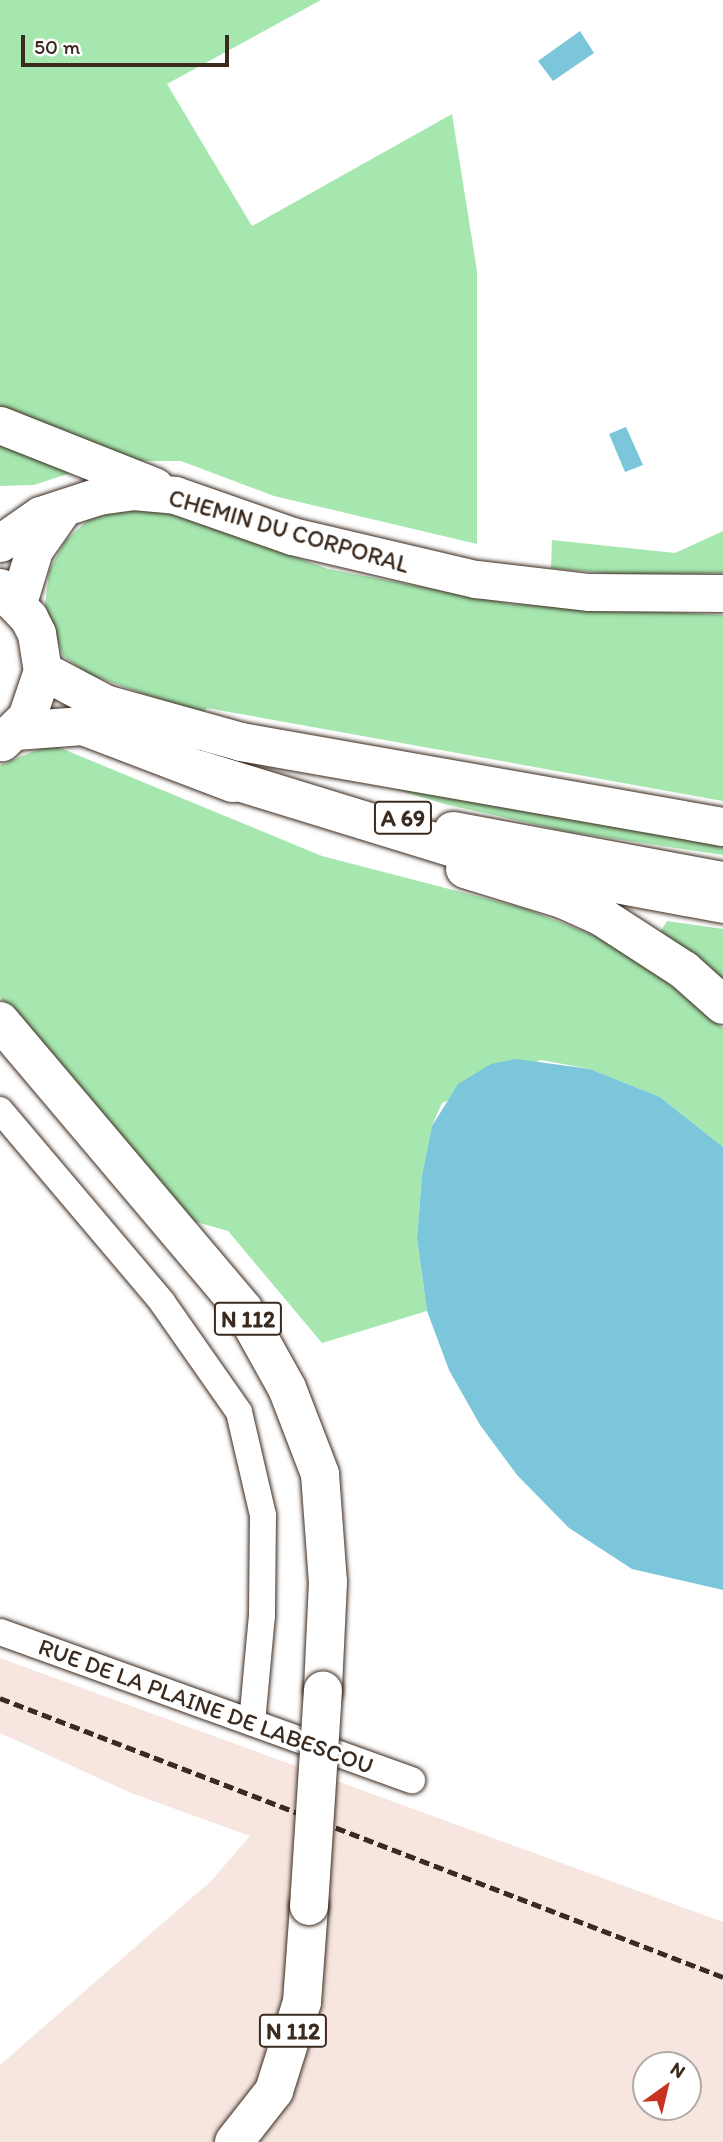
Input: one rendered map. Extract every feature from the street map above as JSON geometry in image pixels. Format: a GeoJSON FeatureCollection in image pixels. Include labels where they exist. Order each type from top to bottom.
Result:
{"type":"FeatureCollection","features":[{"type":"Feature","properties":{"kind":"main road"},"geometry":{"type":"LineString","coordinates":[[8,737],[35,703],[43,671],[37,634],[9,596]]}},
{"type":"Feature","properties":{"kind":"main road"},"geometry":{"type":"LineString","coordinates":[[43,671],[98,702],[241,742],[723,827]]}},
{"type":"Feature","properties":{"kind":"main road","name":"A 69"},"geometry":{"type":"LineString","coordinates":[[98,702],[215,755],[372,810],[496,842],[723,881]]}},
{"type":"Feature","properties":{"kind":"main road"},"geometry":{"type":"LineString","coordinates":[[8,737],[83,726],[200,770]]}},
{"type":"Feature","properties":{"kind":"main road","name":"A 69"},"geometry":{"type":"LineString","coordinates":[[200,770],[499,862],[723,904]]}},
{"type":"Feature","properties":{"kind":"main road","name":"A 69"},"geometry":{"type":"LineString","coordinates":[[200,770],[370,841],[562,899],[643,942],[723,1006]]}},
{"type":"Feature","properties":{"kind":"main road","name":"N 112"},"geometry":{"type":"LineString","coordinates":[[0,1021],[243,1309],[287,1388],[320,1474],[328,1582],[302,2001],[274,2091],[234,2142]]}},
{"type":"Feature","properties":{"kind":"street"},"geometry":{"type":"LineString","coordinates":[[0,425],[175,495]]}},
{"type":"Feature","properties":{"kind":"street","name":"CHEMIN DU CORPORAL"},"geometry":{"type":"LineString","coordinates":[[0,543],[30,521],[65,506],[134,491],[175,495],[292,536],[476,579],[589,592],[723,593]]}},
{"type":"Feature","properties":{"kind":"street"},"geometry":{"type":"LineString","coordinates":[[9,596],[34,550],[65,506]]}},
{"type":"Feature","properties":{"kind":"street"},"geometry":{"type":"LineString","coordinates":[[0,1110],[162,1302],[239,1412],[263,1515],[262,1615],[252,1723]]}},
{"type":"Feature","properties":{"kind":"street","name":"RUE DE LA PLAINE DE LABESCOU"},"geometry":{"type":"LineString","coordinates":[[0,1632],[412,1780]]}},
{"type":"Feature","properties":{"kind":"shaded area"},"geometry":{"type":"Polygon","coordinates":[[[0,1658],[723,1922],[723,2142],[0,2142],[0,2065],[211,1881],[250,1836],[131,1793],[0,1733],[0,1658]]]}},
{"type":"Feature","properties":{"kind":"green space"},"geometry":{"type":"Polygon","coordinates":[[[0,0],[321,0],[167,84],[252,226],[452,114],[477,271],[477,544],[274,496],[181,461],[107,461],[34,485],[0,486],[0,0]]]}},
{"type":"Feature","properties":{"kind":"green space"},"geometry":{"type":"Polygon","coordinates":[[[152,509],[184,516],[328,569],[511,604],[723,615],[723,801],[207,708],[202,714],[90,675],[63,656],[45,605],[49,571],[65,541],[88,520],[121,511],[152,509]]]}},
{"type":"Feature","properties":{"kind":"green space"},"geometry":{"type":"Polygon","coordinates":[[[723,531],[723,573],[627,575],[551,568],[552,540],[675,553],[723,531]]]}},
{"type":"Feature","properties":{"kind":"green space"},"geometry":{"type":"Polygon","coordinates":[[[58,747],[322,856],[526,909],[624,947],[723,1028],[723,1147],[660,1097],[590,1069],[541,1060],[442,1103],[432,1126],[422,1175],[417,1238],[427,1311],[322,1343],[228,1231],[186,1219],[0,997],[0,765],[42,748],[58,747]]]}},
{"type":"Feature","properties":{"kind":"green space"},"geometry":{"type":"Polygon","coordinates":[[[351,776],[723,841],[723,855],[569,832],[448,805],[351,776]]]}},
{"type":"Feature","properties":{"kind":"green space"},"geometry":{"type":"Polygon","coordinates":[[[667,921],[723,929],[723,983],[659,934],[667,921]]]}},
{"type":"Feature","properties":{"kind":"water"},"geometry":{"type":"Polygon","coordinates":[[[580,31],[594,53],[553,81],[538,61],[580,31]]]}},
{"type":"Feature","properties":{"kind":"water"},"geometry":{"type":"Polygon","coordinates":[[[626,427],[643,465],[625,472],[609,434],[626,427]]]}},
{"type":"Feature","properties":{"kind":"water"},"geometry":{"type":"Polygon","coordinates":[[[516,1059],[590,1069],[660,1097],[723,1147],[723,1590],[632,1569],[569,1528],[517,1475],[480,1425],[449,1370],[427,1311],[417,1238],[422,1175],[432,1126],[458,1084],[491,1064],[516,1059]]]}},
{"type":"Feature","properties":{"kind":"railway"},"geometry":{"type":"LineString","coordinates":[[0,1698],[723,1977]]}}]}
